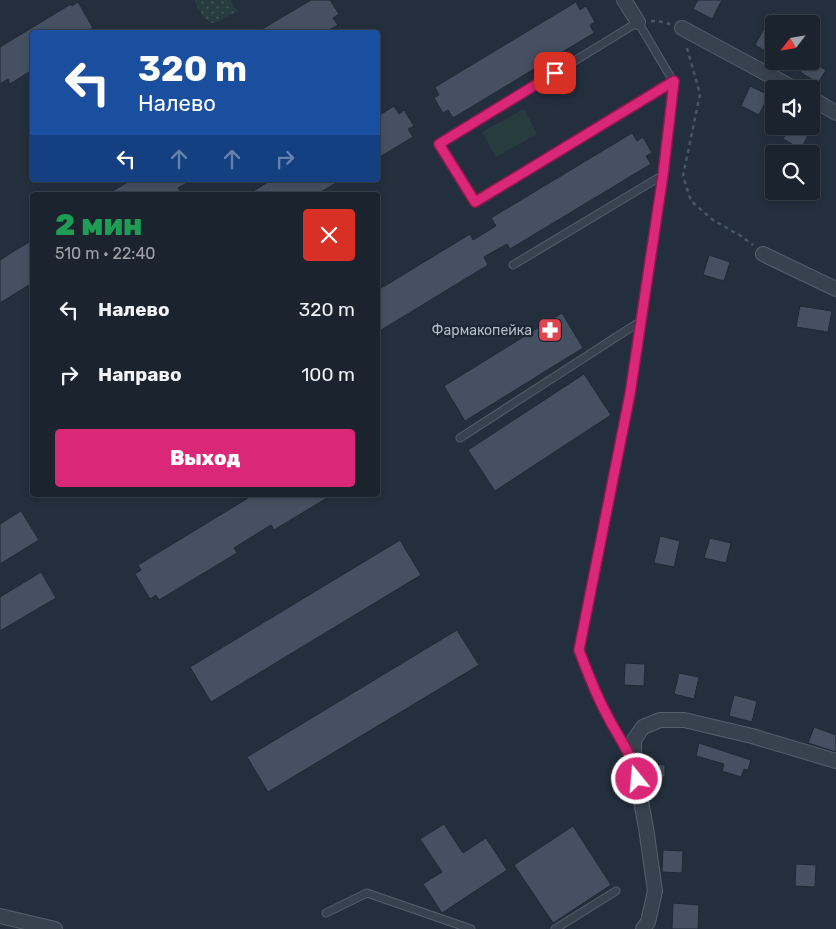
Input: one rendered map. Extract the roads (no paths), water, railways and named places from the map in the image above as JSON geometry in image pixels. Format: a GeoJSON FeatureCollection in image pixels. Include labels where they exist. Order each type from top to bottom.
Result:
{"type":"FeatureCollection","features":[{"type":"Feature","properties":{"kind":"street"},"geometry":{"type":"LineString","coordinates":[[624,0],[637,22]]}},
{"type":"Feature","properties":{"kind":"street"},"geometry":{"type":"LineString","coordinates":[[682,28],[778,80]]}},
{"type":"Feature","properties":{"kind":"street"},"geometry":{"type":"LineString","coordinates":[[820,103],[836,112]]}},
{"type":"Feature","properties":{"kind":"street"},"geometry":{"type":"LineString","coordinates":[[764,254],[836,289]]}},
{"type":"Feature","properties":{"kind":"street"},"geometry":{"type":"LineString","coordinates":[[643,929],[648,922],[655,891],[634,762],[634,740],[643,727],[660,720],[684,720],[752,736],[836,761]]}},
{"type":"Feature","properties":{"kind":"street"},"geometry":{"type":"LineString","coordinates":[[0,916],[55,929]]}},
{"type":"Feature","properties":{"kind":"lane"},"geometry":{"type":"LineString","coordinates":[[634,762],[606,715],[588,676],[579,650],[630,394],[663,175],[674,81],[637,22],[439,144],[475,202],[674,81]]}},
{"type":"Feature","properties":{"kind":"lane"},"geometry":{"type":"LineString","coordinates":[[513,265],[663,175]]}},
{"type":"Feature","properties":{"kind":"lane"},"geometry":{"type":"LineString","coordinates":[[460,438],[641,321]]}},
{"type":"Feature","properties":{"kind":"lane"},"geometry":{"type":"LineString","coordinates":[[555,929],[616,891]]}},
{"type":"Feature","properties":{"kind":"lane"},"geometry":{"type":"LineString","coordinates":[[326,913],[367,892],[471,929]]}},
{"type":"Feature","properties":{"kind":"place","name":"Фармакопейка"},"geometry":{"type":"Point","coordinates":[550,330]}}]}
